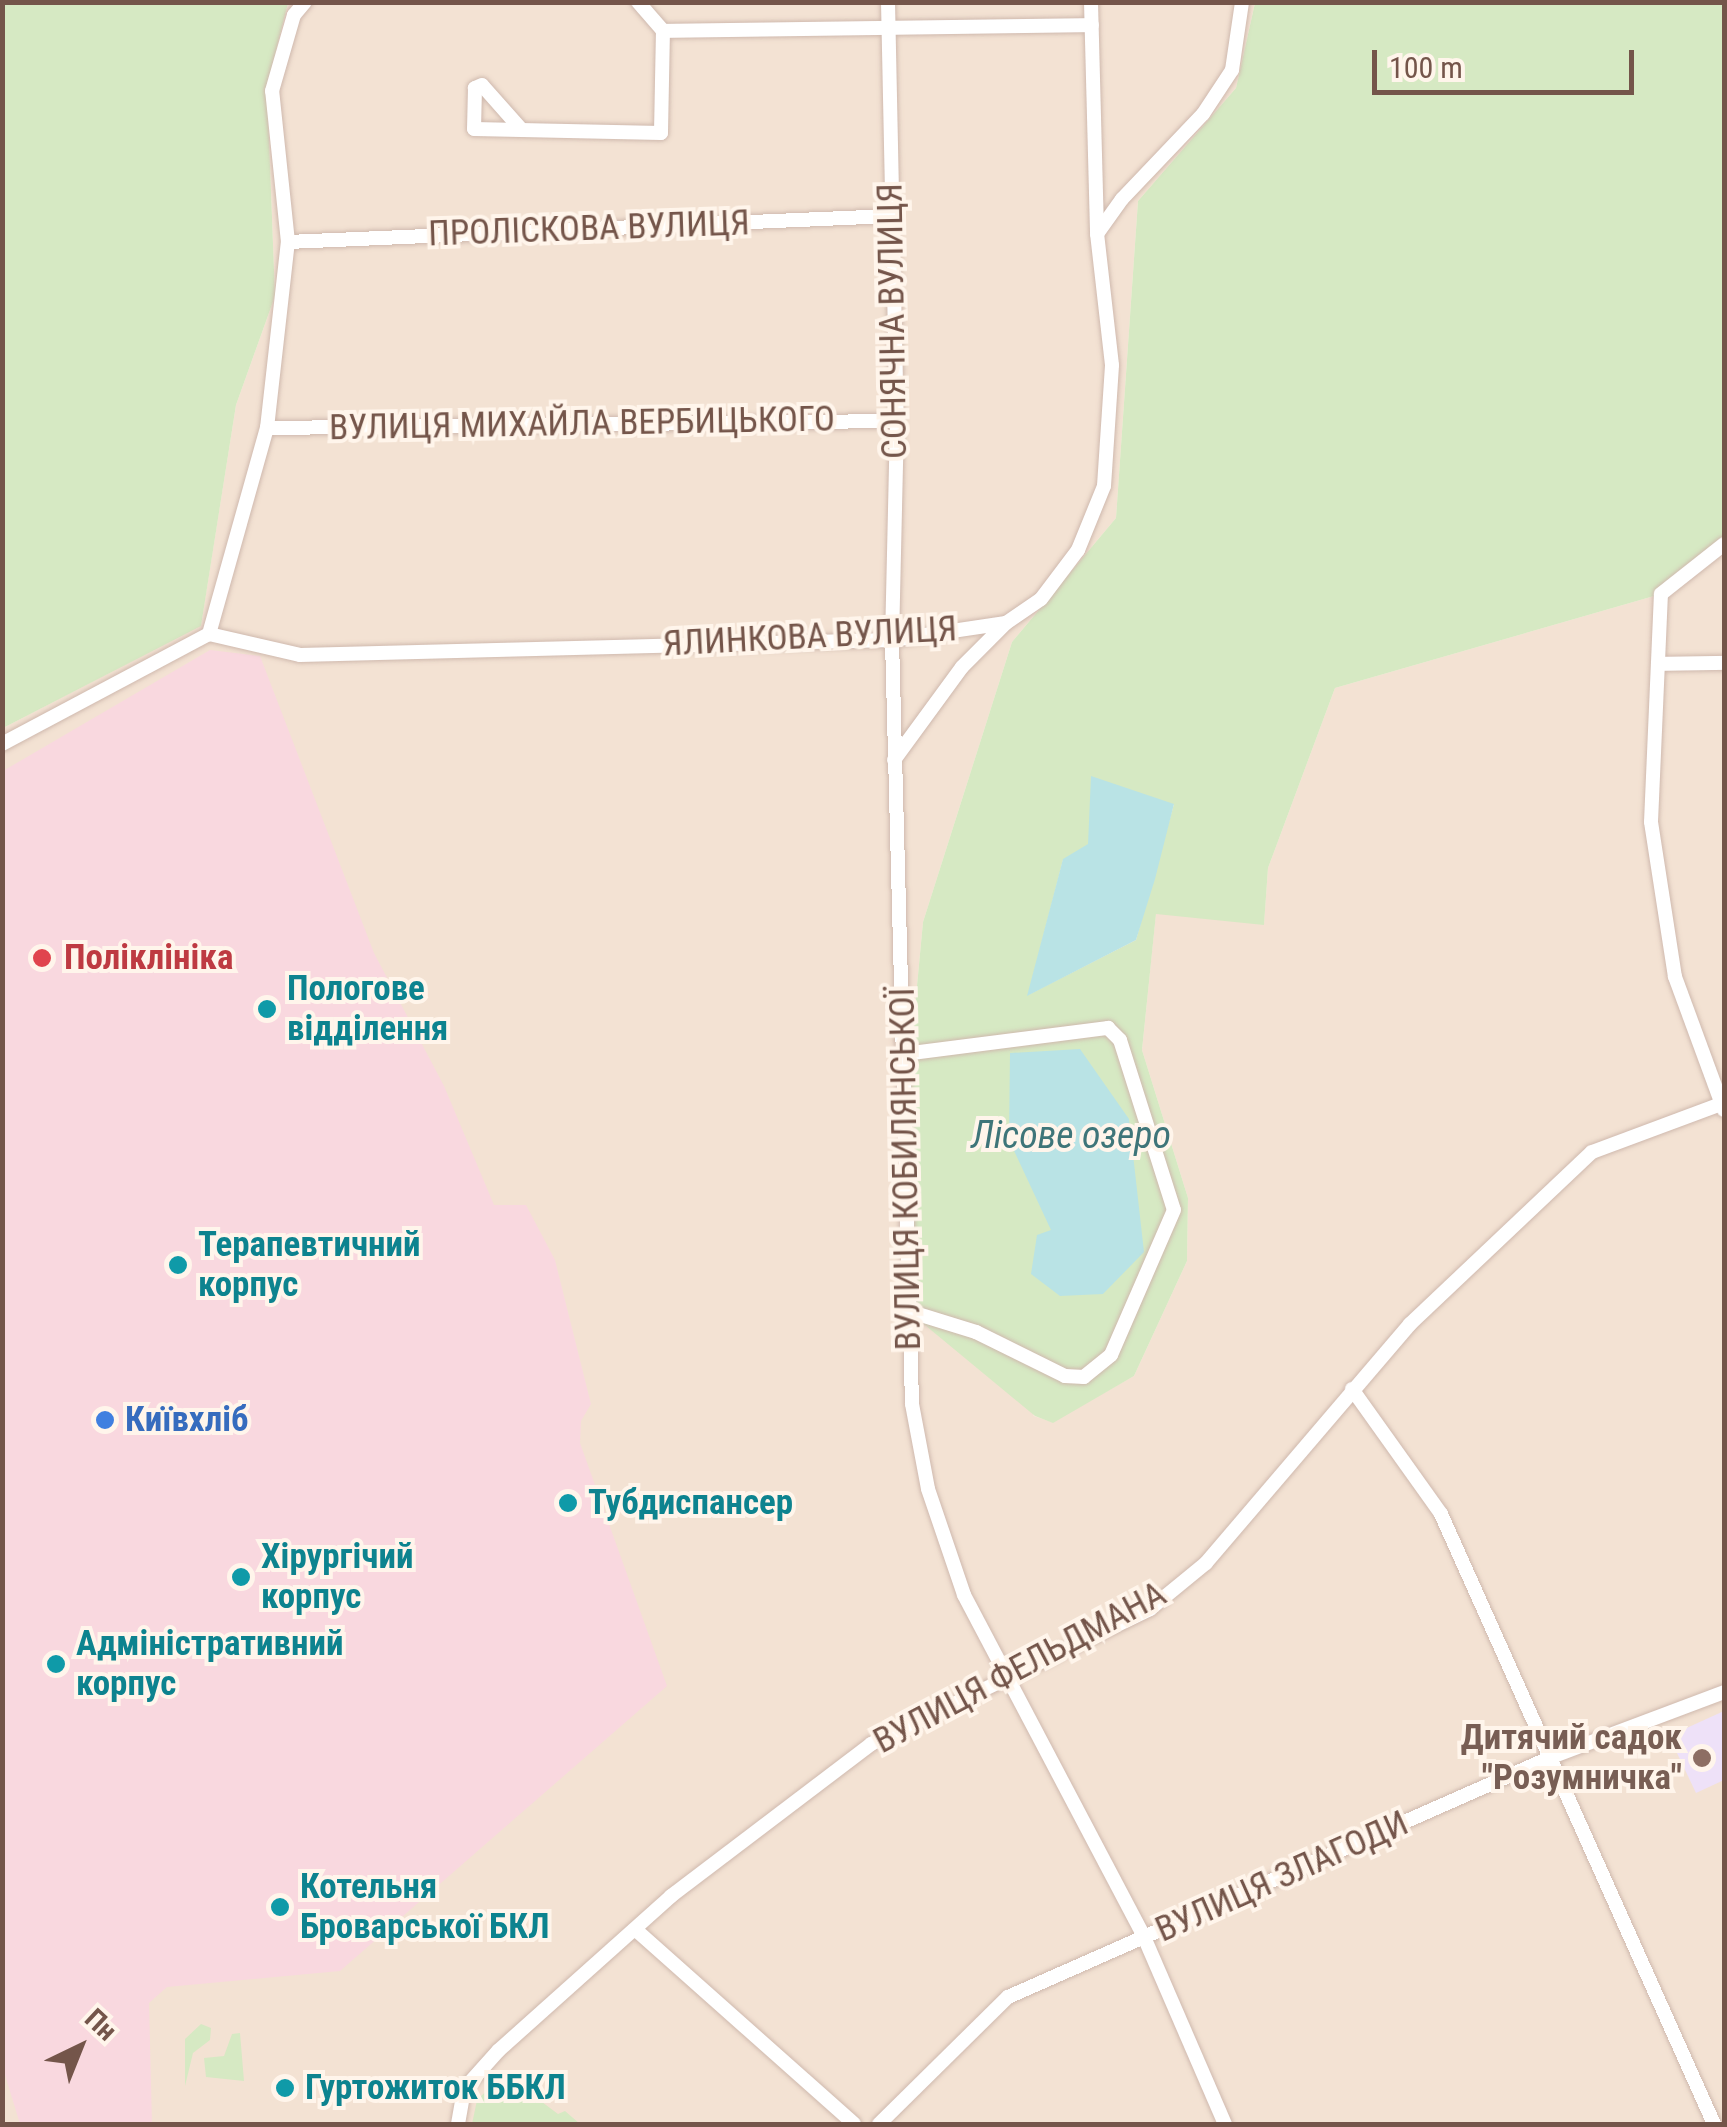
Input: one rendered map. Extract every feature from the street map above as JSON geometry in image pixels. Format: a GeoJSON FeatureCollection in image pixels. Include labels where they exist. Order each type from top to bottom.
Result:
{"type":"FeatureCollection","features":[{"type":"Feature","properties":{"kind":"street"},"geometry":{"type":"LineString","coordinates":[[2,744],[209,634],[267,428],[288,242],[272,90],[294,15],[305,2]]}},
{"type":"Feature","properties":{"kind":"street"},"geometry":{"type":"LineString","coordinates":[[520,128],[661,132],[663,32],[638,2]]}},
{"type":"Feature","properties":{"kind":"street","name":"СОНЯЧНА ВУЛИЦЯ"},"geometry":{"type":"LineString","coordinates":[[888,2],[896,420],[892,640]]}},
{"type":"Feature","properties":{"kind":"street","name":"ЯЛИНКОВА ВУЛИЦЯ"},"geometry":{"type":"LineString","coordinates":[[209,634],[300,655],[892,640],[1006,623],[1041,599],[1078,550],[1104,486],[1112,366],[1097,234],[1091,2]]}},
{"type":"Feature","properties":{"kind":"street"},"geometry":{"type":"LineString","coordinates":[[1097,234],[1122,199],[1203,114],[1232,70],[1242,2]]}},
{"type":"Feature","properties":{"kind":"street"},"geometry":{"type":"LineString","coordinates":[[663,32],[1092,25]]}},
{"type":"Feature","properties":{"kind":"street","name":"ПРОЛІСКОВА ВУЛИЦЯ"},"geometry":{"type":"LineString","coordinates":[[288,242],[891,216]]}},
{"type":"Feature","properties":{"kind":"street","name":"ВУЛИЦЯ МИХАЙЛА ВЕРБИЦЬКОГО"},"geometry":{"type":"LineString","coordinates":[[267,428],[896,420]]}},
{"type":"Feature","properties":{"kind":"street"},"geometry":{"type":"LineString","coordinates":[[1724,544],[1660,594],[1651,822],[1675,977],[1724,1107]]}},
{"type":"Feature","properties":{"kind":"street"},"geometry":{"type":"LineString","coordinates":[[894,760],[962,667],[1006,623]]}},
{"type":"Feature","properties":{"kind":"street","name":"ВУЛИЦЯ КОБИЛЯНСЬКОЇ"},"geometry":{"type":"LineString","coordinates":[[892,640],[908,1311],[912,1404],[928,1490],[964,1595],[1013,1678],[1144,1937],[1225,2124]]}},
{"type":"Feature","properties":{"kind":"street"},"geometry":{"type":"LineString","coordinates":[[1658,664],[1724,663]]}},
{"type":"Feature","properties":{"kind":"street"},"geometry":{"type":"LineString","coordinates":[[904,1054],[1108,1028],[1120,1040],[1174,1210],[1111,1354],[1084,1377],[1065,1376],[976,1332],[908,1311]]}},
{"type":"Feature","properties":{"kind":"street","name":"ВУЛИЦЯ ФЕЛЬДМАНА"},"geometry":{"type":"LineString","coordinates":[[458,2124],[464,2088],[499,2050],[637,1931],[670,1896],[870,1744],[1150,1609],[1206,1563],[1410,1324],[1592,1152],[1724,1107]]}},
{"type":"Feature","properties":{"kind":"street"},"geometry":{"type":"LineString","coordinates":[[1352,1389],[1441,1514],[1554,1756],[1714,2124]]}},
{"type":"Feature","properties":{"kind":"street","name":"ВУЛИЦЯ ЗЛАГОДИ"},"geometry":{"type":"LineString","coordinates":[[880,2124],[1008,1997],[1554,1756],[1724,1692]]}},
{"type":"Feature","properties":{"kind":"street"},"geometry":{"type":"LineString","coordinates":[[637,1931],[854,2124]]}},
{"type":"Feature","properties":{"kind":"shaded area"},"geometry":{"type":"Polygon","coordinates":[[[288,2],[1255,3],[1236,88],[1138,201],[1116,518],[1012,642],[923,922],[902,1145],[1034,1416],[1052,1422],[1134,1376],[1187,1261],[1188,1198],[1142,1050],[1156,913],[1264,924],[1268,868],[1335,688],[1661,594],[1724,544],[1724,2124],[3,2124],[3,728],[201,625],[236,405],[275,296],[267,86],[288,2]]]}},
{"type":"Feature","properties":{"kind":"shaded area"},"geometry":{"type":"Polygon","coordinates":[[[210,650],[260,656],[374,953],[444,1086],[494,1205],[526,1205],[555,1260],[591,1404],[581,1421],[580,1443],[667,1686],[340,1971],[167,1987],[149,2003],[152,2124],[20,2124],[2,2065],[3,771],[210,650]]]}},
{"type":"Feature","properties":{"kind":"shaded area","name":"Дитячий садок \"Розумничка\""},"geometry":{"type":"Polygon","coordinates":[[[1724,1711],[1724,1780],[1696,1793],[1669,1736],[1724,1711]]]}},
{"type":"Feature","properties":{"kind":"green space"},"geometry":{"type":"Polygon","coordinates":[[[3,3],[288,3],[267,86],[275,296],[236,405],[201,626],[3,728],[3,3]]]}},
{"type":"Feature","properties":{"kind":"green space"},"geometry":{"type":"Polygon","coordinates":[[[1255,3],[1724,3],[1724,544],[1661,594],[1335,688],[1268,868],[1264,925],[1156,914],[1142,1050],[1188,1198],[1187,1261],[1134,1376],[1053,1423],[1035,1416],[908,1311],[902,1145],[923,922],[1012,642],[1116,518],[1138,201],[1236,88],[1255,3]],[[1174,804],[1063,860],[1028,995],[1136,940],[1174,804]]]}},
{"type":"Feature","properties":{"kind":"green space"},"geometry":{"type":"Polygon","coordinates":[[[201,2024],[211,2028],[210,2040],[193,2053],[185,2086],[185,2039],[201,2024]]]}},
{"type":"Feature","properties":{"kind":"green space"},"geometry":{"type":"Polygon","coordinates":[[[240,2033],[244,2081],[206,2077],[204,2058],[224,2056],[232,2034],[240,2033]]]}},
{"type":"Feature","properties":{"kind":"green space"},"geometry":{"type":"Polygon","coordinates":[[[498,2080],[526,2090],[558,2114],[565,2111],[580,2124],[472,2124],[477,2100],[498,2080]]]}},
{"type":"Feature","properties":{"kind":"water"},"geometry":{"type":"Polygon","coordinates":[[[1091,776],[1174,804],[1155,879],[1136,940],[1027,996],[1063,859],[1088,844],[1091,776]]]}},
{"type":"Feature","properties":{"kind":"water","name":"Лісове озеро"},"geometry":{"type":"Polygon","coordinates":[[[1080,1049],[1129,1119],[1144,1252],[1103,1294],[1060,1296],[1031,1274],[1037,1235],[1051,1230],[1009,1140],[1010,1053],[1080,1049]]]}},
{"type":"Feature","properties":{"kind":"place","name":"Поліклініка"},"geometry":{"type":"Point","coordinates":[42,958]}},
{"type":"Feature","properties":{"kind":"place","name":"Пологове відділення"},"geometry":{"type":"Point","coordinates":[267,1009]}},
{"type":"Feature","properties":{"kind":"place","name":"Терапевтичний корпус"},"geometry":{"type":"Point","coordinates":[178,1265]}},
{"type":"Feature","properties":{"kind":"place","name":"Київхліб"},"geometry":{"type":"Point","coordinates":[105,1420]}},
{"type":"Feature","properties":{"kind":"place","name":"Тубдиспансер"},"geometry":{"type":"Point","coordinates":[568,1503]}},
{"type":"Feature","properties":{"kind":"place","name":"Хірургічий корпус"},"geometry":{"type":"Point","coordinates":[241,1577]}},
{"type":"Feature","properties":{"kind":"place","name":"Адміністративний корпус"},"geometry":{"type":"Point","coordinates":[56,1664]}},
{"type":"Feature","properties":{"kind":"place","name":"Дитячий садок \"Розумничка\""},"geometry":{"type":"Point","coordinates":[1702,1758]}},
{"type":"Feature","properties":{"kind":"place","name":"Котельня Броварської БКЛ"},"geometry":{"type":"Point","coordinates":[280,1907]}},
{"type":"Feature","properties":{"kind":"place","name":"Гуртожиток ББКЛ"},"geometry":{"type":"Point","coordinates":[285,2088]}}]}
